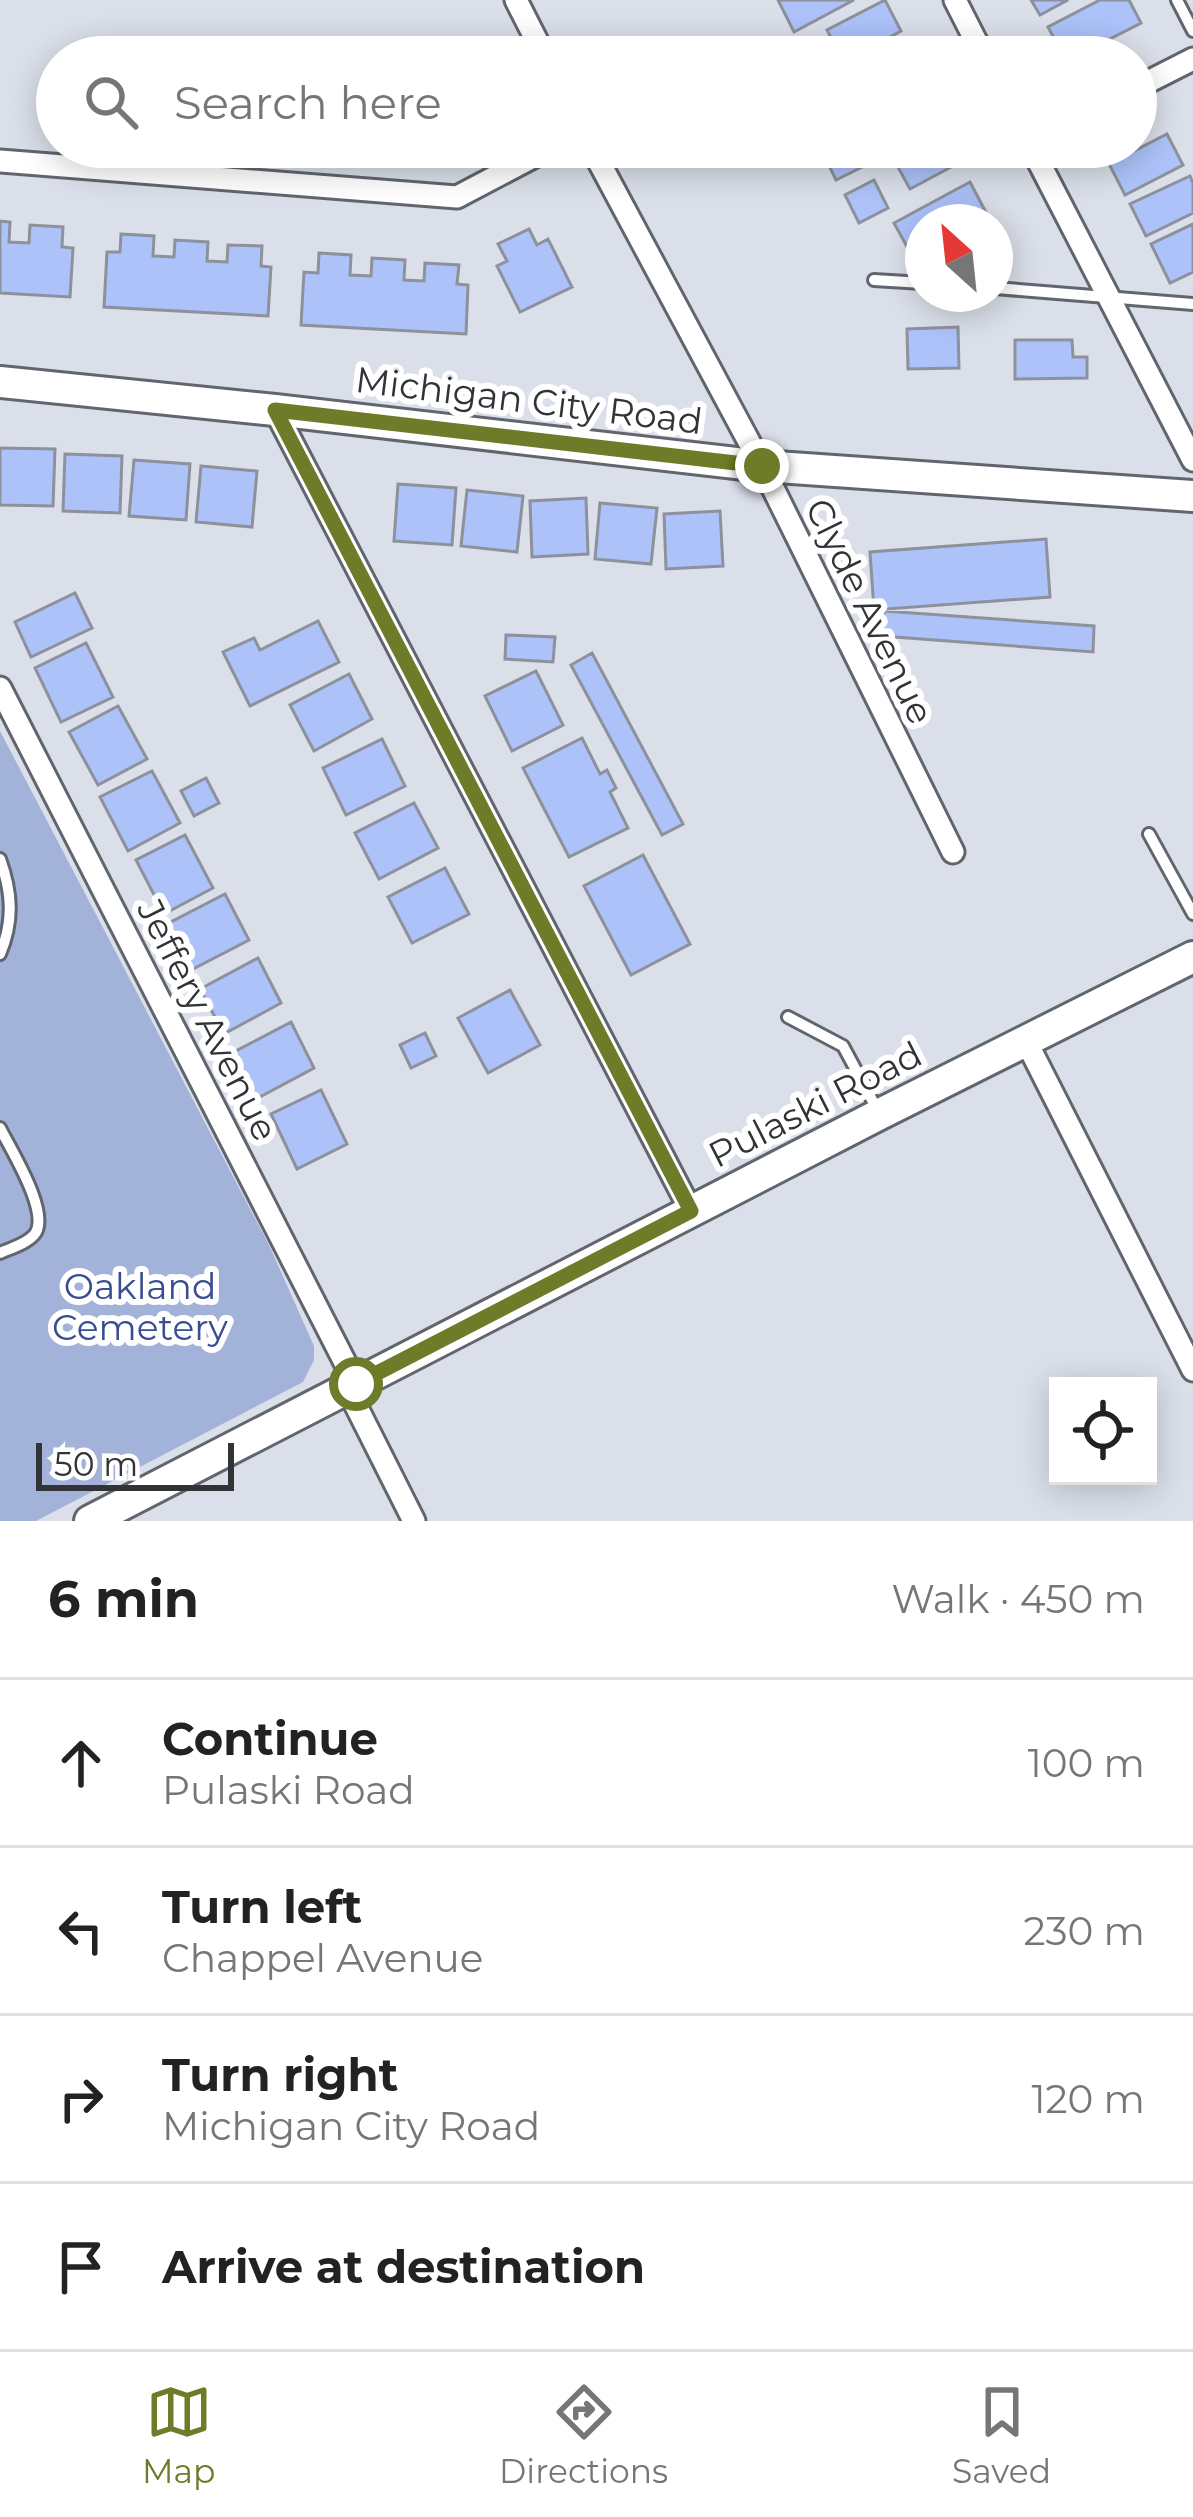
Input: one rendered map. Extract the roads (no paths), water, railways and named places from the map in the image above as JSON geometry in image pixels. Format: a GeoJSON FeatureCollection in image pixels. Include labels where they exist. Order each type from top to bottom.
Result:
{"type":"FeatureCollection","features":[{"type":"Feature","properties":{"kind":"street"},"geometry":{"type":"LineString","coordinates":[[515,0],[533,36]]}},
{"type":"Feature","properties":{"kind":"street"},"geometry":{"type":"LineString","coordinates":[[955,0],[973,36]]}},
{"type":"Feature","properties":{"kind":"street"},"geometry":{"type":"LineString","coordinates":[[1157,77],[1193,59]]}},
{"type":"Feature","properties":{"kind":"street"},"geometry":{"type":"LineString","coordinates":[[0,161],[36,164]]}},
{"type":"Feature","properties":{"kind":"street"},"geometry":{"type":"LineString","coordinates":[[89,168],[458,197],[513,168]]}},
{"type":"Feature","properties":{"kind":"street","name":"Clyde Avenue"},"geometry":{"type":"LineString","coordinates":[[602,168],[762,466],[953,852]]}},
{"type":"Feature","properties":{"kind":"street"},"geometry":{"type":"LineString","coordinates":[[1042,168],[1193,460]]}},
{"type":"Feature","properties":{"kind":"street","name":"Michigan City Road"},"geometry":{"type":"LineString","coordinates":[[0,382],[762,466],[1193,496]]}},
{"type":"Feature","properties":{"kind":"street"},"geometry":{"type":"LineString","coordinates":[[275,410],[691,1211]]}},
{"type":"Feature","properties":{"kind":"street","name":"Jeffery Avenue"},"geometry":{"type":"LineString","coordinates":[[0,688],[268,1208],[351,1386]]}},
{"type":"Feature","properties":{"kind":"street","name":"Pulaski Road"},"geometry":{"type":"LineString","coordinates":[[90,1521],[1193,958]]}},
{"type":"Feature","properties":{"kind":"street"},"geometry":{"type":"LineString","coordinates":[[1026,1041],[1193,1370]]}},
{"type":"Feature","properties":{"kind":"street"},"geometry":{"type":"LineString","coordinates":[[351,1386],[413,1521]]}},
{"type":"Feature","properties":{"kind":"lane"},"geometry":{"type":"LineString","coordinates":[[1177,0],[1193,31]]}},
{"type":"Feature","properties":{"kind":"lane"},"geometry":{"type":"LineString","coordinates":[[874,280],[905,282]]}},
{"type":"Feature","properties":{"kind":"lane"},"geometry":{"type":"LineString","coordinates":[[1013,289],[1193,304]]}},
{"type":"Feature","properties":{"kind":"lane"},"geometry":{"type":"LineString","coordinates":[[1150,834],[1193,914]]}},
{"type":"Feature","properties":{"kind":"lane"},"geometry":{"type":"LineString","coordinates":[[0,859],[11,910],[0,954]]}},
{"type":"Feature","properties":{"kind":"lane"},"geometry":{"type":"LineString","coordinates":[[788,1017],[843,1046],[880,1114]]}},
{"type":"Feature","properties":{"kind":"lane"},"geometry":{"type":"LineString","coordinates":[[0,1129],[39,1208],[40,1224],[34,1234],[0,1252]]}},
{"type":"Feature","properties":{"kind":"park label","name":"Oakland Cemetery"},"geometry":{"type":"Point","coordinates":[140,1306]}}]}
